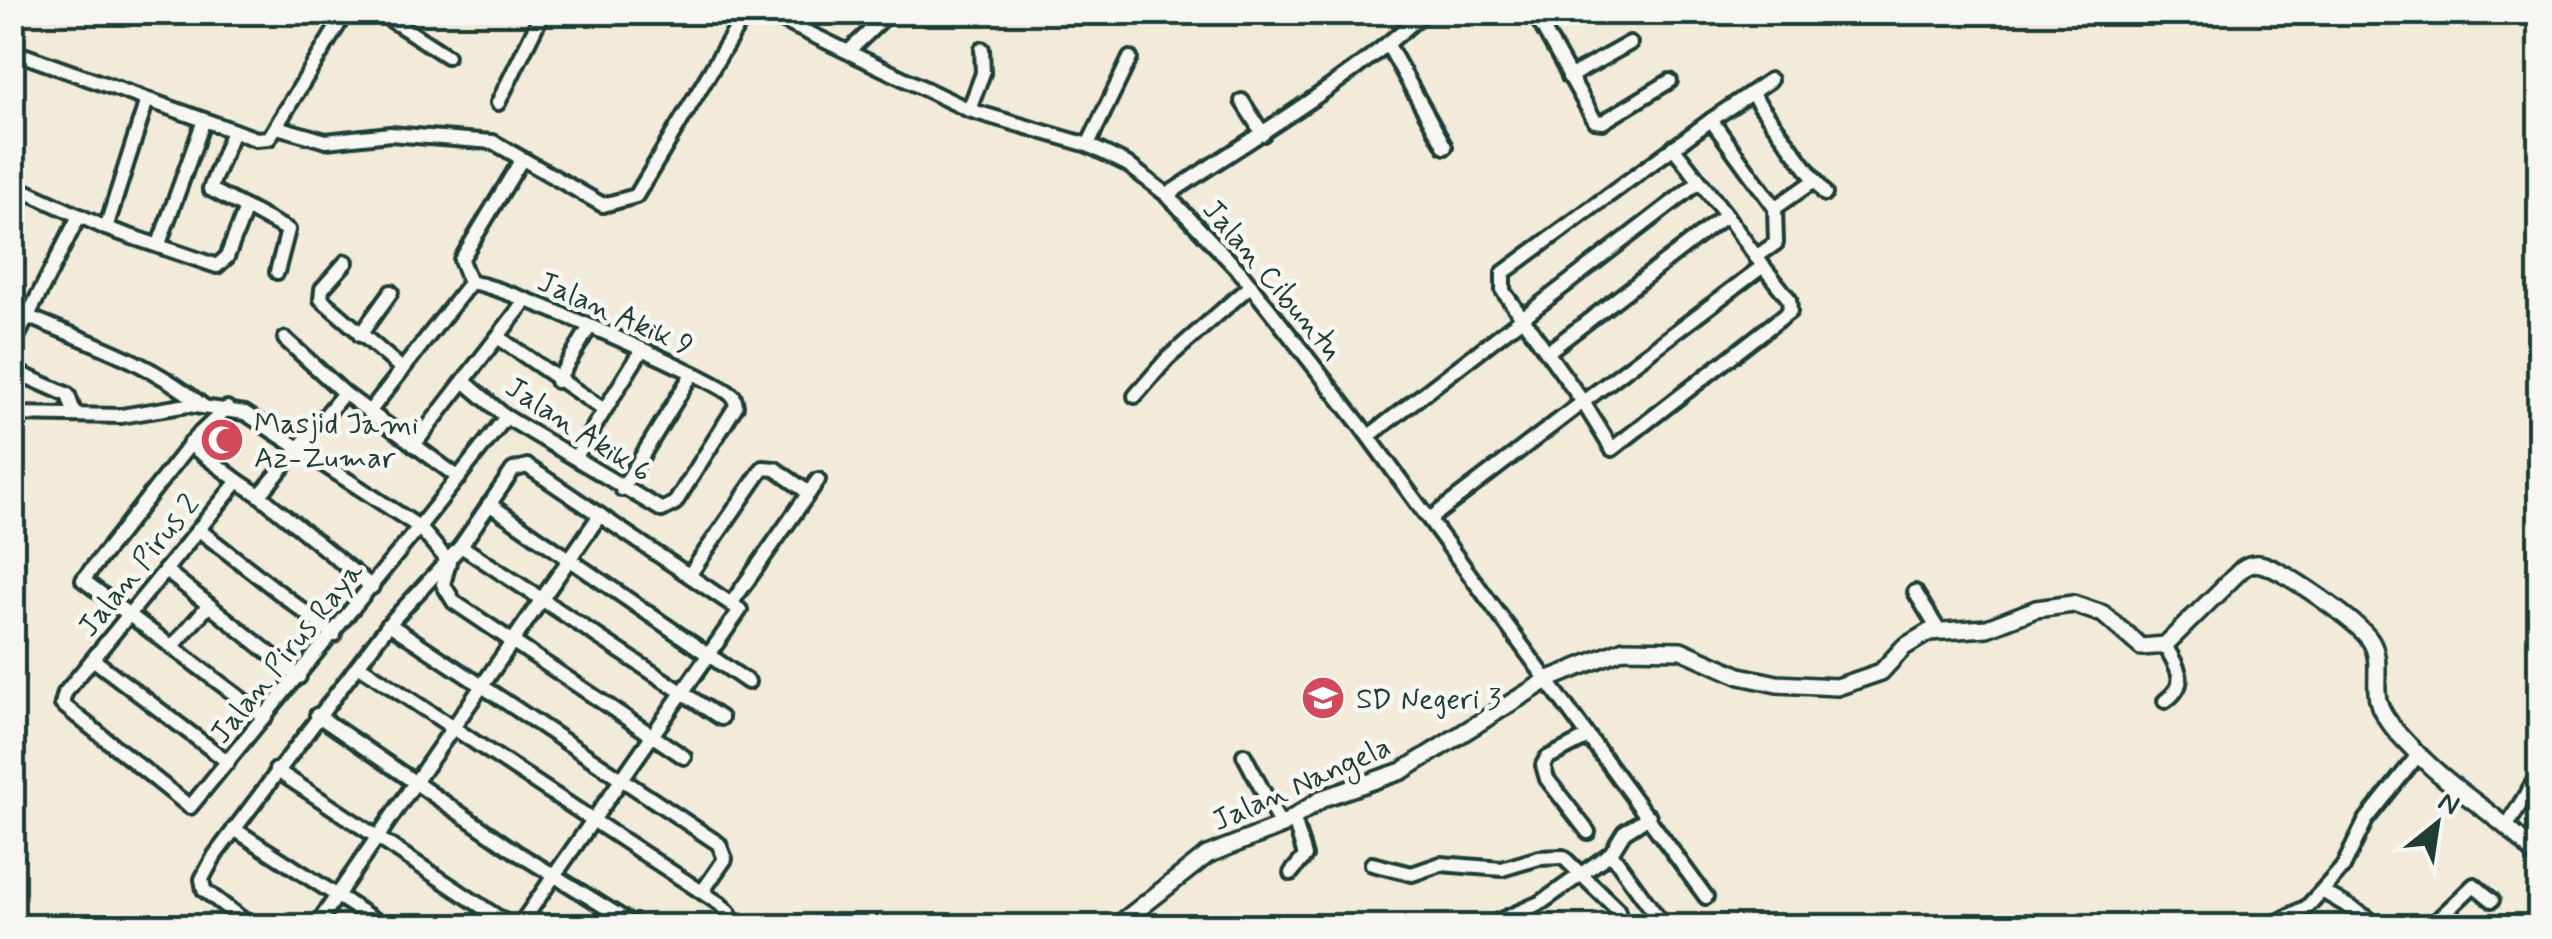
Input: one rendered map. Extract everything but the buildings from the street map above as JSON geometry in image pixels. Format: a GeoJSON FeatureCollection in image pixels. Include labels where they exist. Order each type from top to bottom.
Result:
{"type":"FeatureCollection","features":[{"type":"Feature","properties":{"kind":"main road"},"geometry":{"type":"LineString","coordinates":[[2165,645],[2245,566],[2264,565],[2344,616],[2369,639],[2378,670],[2379,705],[2418,755],[2508,824],[2540,861]]}},
{"type":"Feature","properties":{"kind":"main road","name":"Jalan Nangela"},"geometry":{"type":"LineString","coordinates":[[1118,926],[1207,854],[1287,823],[1323,798],[1402,772],[1548,679],[1624,649],[1670,648],[1740,676],[1777,684],[1836,687],[1880,672],[1918,638],[1939,631],[1986,628],[2036,610],[2073,604],[2103,614],[2141,646],[2165,645]]}},
{"type":"Feature","properties":{"kind":"street"},"geometry":{"type":"LineString","coordinates":[[12,51],[146,103],[264,140],[277,127],[346,12]]}},
{"type":"Feature","properties":{"kind":"street"},"geometry":{"type":"LineString","coordinates":[[379,12],[447,56]]}},
{"type":"Feature","properties":{"kind":"street"},"geometry":{"type":"LineString","coordinates":[[498,103],[543,12]]}},
{"type":"Feature","properties":{"kind":"street"},"geometry":{"type":"LineString","coordinates":[[277,127],[326,141],[390,134],[478,139],[603,205],[635,198],[746,12]]}},
{"type":"Feature","properties":{"kind":"street","name":"Jalan Cibuntu"},"geometry":{"type":"LineString","coordinates":[[765,12],[968,110],[1088,145],[1127,164],[1168,195],[1251,285],[1431,518],[1706,896]]}},
{"type":"Feature","properties":{"kind":"street"},"geometry":{"type":"LineString","coordinates":[[849,51],[890,12]]}},
{"type":"Feature","properties":{"kind":"street"},"geometry":{"type":"LineString","coordinates":[[1168,195],[1200,170],[1314,103],[1425,12]]}},
{"type":"Feature","properties":{"kind":"street"},"geometry":{"type":"LineString","coordinates":[[1534,12],[1591,118],[1599,123],[1670,82]]}},
{"type":"Feature","properties":{"kind":"street"},"geometry":{"type":"LineString","coordinates":[[1569,77],[1630,43]]}},
{"type":"Feature","properties":{"kind":"street"},"geometry":{"type":"LineString","coordinates":[[1388,45],[1446,147]]}},
{"type":"Feature","properties":{"kind":"street"},"geometry":{"type":"LineString","coordinates":[[968,110],[985,64],[982,49]]}},
{"type":"Feature","properties":{"kind":"street"},"geometry":{"type":"LineString","coordinates":[[1088,145],[1130,58]]}},
{"type":"Feature","properties":{"kind":"street"},"geometry":{"type":"LineString","coordinates":[[1673,147],[1789,299],[1790,311],[1612,449],[1549,350],[1503,291],[1503,273],[1673,147],[1770,80]]}},
{"type":"Feature","properties":{"kind":"street"},"geometry":{"type":"LineString","coordinates":[[1752,93],[1825,194]]}},
{"type":"Feature","properties":{"kind":"street"},"geometry":{"type":"LineString","coordinates":[[1242,101],[1263,134]]}},
{"type":"Feature","properties":{"kind":"street"},"geometry":{"type":"LineString","coordinates":[[106,228],[146,103]]}},
{"type":"Feature","properties":{"kind":"street"},"geometry":{"type":"LineString","coordinates":[[159,244],[204,120]]}},
{"type":"Feature","properties":{"kind":"street"},"geometry":{"type":"LineString","coordinates":[[1431,518],[1759,262],[1778,239],[1775,208],[1711,120]]}},
{"type":"Feature","properties":{"kind":"street"},"geometry":{"type":"LineString","coordinates":[[232,130],[210,189],[288,230],[277,272]]}},
{"type":"Feature","properties":{"kind":"street"},"geometry":{"type":"LineString","coordinates":[[368,412],[470,282],[462,260],[522,159]]}},
{"type":"Feature","properties":{"kind":"street"},"geometry":{"type":"LineString","coordinates":[[1775,208],[1815,180]]}},
{"type":"Feature","properties":{"kind":"street"},"geometry":{"type":"LineString","coordinates":[[1368,436],[1699,182]]}},
{"type":"Feature","properties":{"kind":"street"},"geometry":{"type":"LineString","coordinates":[[12,185],[106,228],[220,265],[246,208]]}},
{"type":"Feature","properties":{"kind":"street"},"geometry":{"type":"LineString","coordinates":[[1549,350],[1726,215]]}},
{"type":"Feature","properties":{"kind":"street"},"geometry":{"type":"LineString","coordinates":[[12,348],[79,216]]}},
{"type":"Feature","properties":{"kind":"street"},"geometry":{"type":"LineString","coordinates":[[346,262],[322,289],[321,299],[402,369]]}},
{"type":"Feature","properties":{"kind":"street","name":"Jalan Akik 9"},"geometry":{"type":"LineString","coordinates":[[470,282],[481,282],[526,300],[727,391],[736,402],[668,509]]}},
{"type":"Feature","properties":{"kind":"street"},"geometry":{"type":"LineString","coordinates":[[1136,396],[1167,359],[1251,285]]}},
{"type":"Feature","properties":{"kind":"street"},"geometry":{"type":"LineString","coordinates":[[360,335],[391,292]]}},
{"type":"Feature","properties":{"kind":"street"},"geometry":{"type":"LineString","coordinates":[[414,446],[526,300]]}},
{"type":"Feature","properties":{"kind":"street"},"geometry":{"type":"LineString","coordinates":[[29,317],[162,376],[202,405]]}},
{"type":"Feature","properties":{"kind":"street"},"geometry":{"type":"LineString","coordinates":[[557,381],[589,328]]}},
{"type":"Feature","properties":{"kind":"street"},"geometry":{"type":"LineString","coordinates":[[499,338],[604,410]]}},
{"type":"Feature","properties":{"kind":"street"},"geometry":{"type":"LineString","coordinates":[[286,340],[344,394],[459,478]]}},
{"type":"Feature","properties":{"kind":"street"},"geometry":{"type":"LineString","coordinates":[[575,458],[641,351]]}},
{"type":"Feature","properties":{"kind":"street"},"geometry":{"type":"LineString","coordinates":[[12,370],[62,391],[72,400],[74,412]]}},
{"type":"Feature","properties":{"kind":"street"},"geometry":{"type":"LineString","coordinates":[[622,489],[692,374]]}},
{"type":"Feature","properties":{"kind":"street","name":"Jalan Akik 6"},"geometry":{"type":"LineString","coordinates":[[465,382],[506,417],[622,489],[660,510],[668,509]]}},
{"type":"Feature","properties":{"kind":"street"},"geometry":{"type":"LineString","coordinates":[[258,495],[302,448],[344,394]]}},
{"type":"Feature","properties":{"kind":"street"},"geometry":{"type":"LineString","coordinates":[[12,414],[74,412],[121,416],[202,405],[227,408],[262,420],[421,528],[446,558],[444,592],[684,757]]}},
{"type":"Feature","properties":{"kind":"street"},"geometry":{"type":"LineString","coordinates":[[227,408],[189,444],[83,580],[265,718]]}},
{"type":"Feature","properties":{"kind":"street","name":"Jalan Pirus Raya"},"geometry":{"type":"LineString","coordinates":[[190,807],[334,636],[506,417]]}},
{"type":"Feature","properties":{"kind":"street"},"geometry":{"type":"LineString","coordinates":[[189,444],[238,481]]}},
{"type":"Feature","properties":{"kind":"street"},"geometry":{"type":"LineString","coordinates":[[248,926],[210,898],[202,885],[234,829],[389,624],[446,558],[462,546],[513,470],[527,466],[733,602],[739,614],[519,926]]}},
{"type":"Feature","properties":{"kind":"street"},"geometry":{"type":"LineString","coordinates":[[690,574],[763,468],[774,469],[809,493]]}},
{"type":"Feature","properties":{"kind":"street"},"geometry":{"type":"LineString","coordinates":[[733,602],[818,480]]}},
{"type":"Feature","properties":{"kind":"street","name":"Jalan Pirus 2"},"geometry":{"type":"LineString","coordinates":[[190,807],[62,704],[63,696],[238,481],[372,587]]}},
{"type":"Feature","properties":{"kind":"street"},"geometry":{"type":"LineString","coordinates":[[490,504],[748,682]]}},
{"type":"Feature","properties":{"kind":"street"},"geometry":{"type":"LineString","coordinates":[[316,926],[380,839],[512,639],[600,515]]}},
{"type":"Feature","properties":{"kind":"street"},"geometry":{"type":"LineString","coordinates":[[199,530],[334,636]]}},
{"type":"Feature","properties":{"kind":"street"},"geometry":{"type":"LineString","coordinates":[[462,546],[721,718]]}},
{"type":"Feature","properties":{"kind":"street"},"geometry":{"type":"LineString","coordinates":[[165,570],[300,677]]}},
{"type":"Feature","properties":{"kind":"street"},"geometry":{"type":"LineString","coordinates":[[1915,592],[1939,631]]}},
{"type":"Feature","properties":{"kind":"street"},"geometry":{"type":"LineString","coordinates":[[172,647],[209,605]]}},
{"type":"Feature","properties":{"kind":"street"},"geometry":{"type":"LineString","coordinates":[[389,624],[623,776],[723,848],[723,864],[702,892]]}},
{"type":"Feature","properties":{"kind":"street"},"geometry":{"type":"LineString","coordinates":[[2165,645],[2182,679],[2180,688],[2165,701]]}},
{"type":"Feature","properties":{"kind":"street"},"geometry":{"type":"LineString","coordinates":[[94,660],[228,762]]}},
{"type":"Feature","properties":{"kind":"street"},"geometry":{"type":"LineString","coordinates":[[358,665],[702,892],[729,913],[726,926]]}},
{"type":"Feature","properties":{"kind":"street"},"geometry":{"type":"LineString","coordinates":[[317,715],[636,926]]}},
{"type":"Feature","properties":{"kind":"street"},"geometry":{"type":"LineString","coordinates":[[1588,736],[1547,758],[1543,765],[1547,779],[1588,832]]}},
{"type":"Feature","properties":{"kind":"street"},"geometry":{"type":"LineString","coordinates":[[1244,755],[1305,856],[1291,872]]}},
{"type":"Feature","properties":{"kind":"street"},"geometry":{"type":"LineString","coordinates":[[2270,926],[2306,907],[2322,891],[2342,867],[2366,820],[2418,755]]}},
{"type":"Feature","properties":{"kind":"street"},"geometry":{"type":"LineString","coordinates":[[276,770],[511,926]]}},
{"type":"Feature","properties":{"kind":"street"},"geometry":{"type":"LineString","coordinates":[[2508,824],[2540,772]]}},
{"type":"Feature","properties":{"kind":"street"},"geometry":{"type":"LineString","coordinates":[[1487,926],[1542,902],[1611,852],[1624,832],[1649,816]]}},
{"type":"Feature","properties":{"kind":"street"},"geometry":{"type":"LineString","coordinates":[[234,829],[384,926]]}},
{"type":"Feature","properties":{"kind":"street"},"geometry":{"type":"LineString","coordinates":[[1611,852],[1661,922]]}},
{"type":"Feature","properties":{"kind":"street"},"geometry":{"type":"LineString","coordinates":[[1372,864],[1412,874],[1441,864],[1502,870],[1538,858],[1563,856],[1619,912],[1608,926]]}},
{"type":"Feature","properties":{"kind":"street"},"geometry":{"type":"LineString","coordinates":[[2434,924],[2474,885],[2492,900]]}},
{"type":"Feature","properties":{"kind":"street"},"geometry":{"type":"LineString","coordinates":[[2322,891],[2368,918]]}},
{"type":"Feature","properties":{"kind":"street"},"geometry":{"type":"LineString","coordinates":[[2535,926],[2540,920]]}},
{"type":"Feature","properties":{"kind":"street"},"geometry":{"type":"LineString","coordinates":[[2434,924],[2454,926]]}},
{"type":"Feature","properties":{"kind":"place","name":"Masjid Jami Az-Zumar"},"geometry":{"type":"Point","coordinates":[222,440]}},
{"type":"Feature","properties":{"kind":"place","name":"SD Negeri 3"},"geometry":{"type":"Point","coordinates":[1323,698]}}]}
